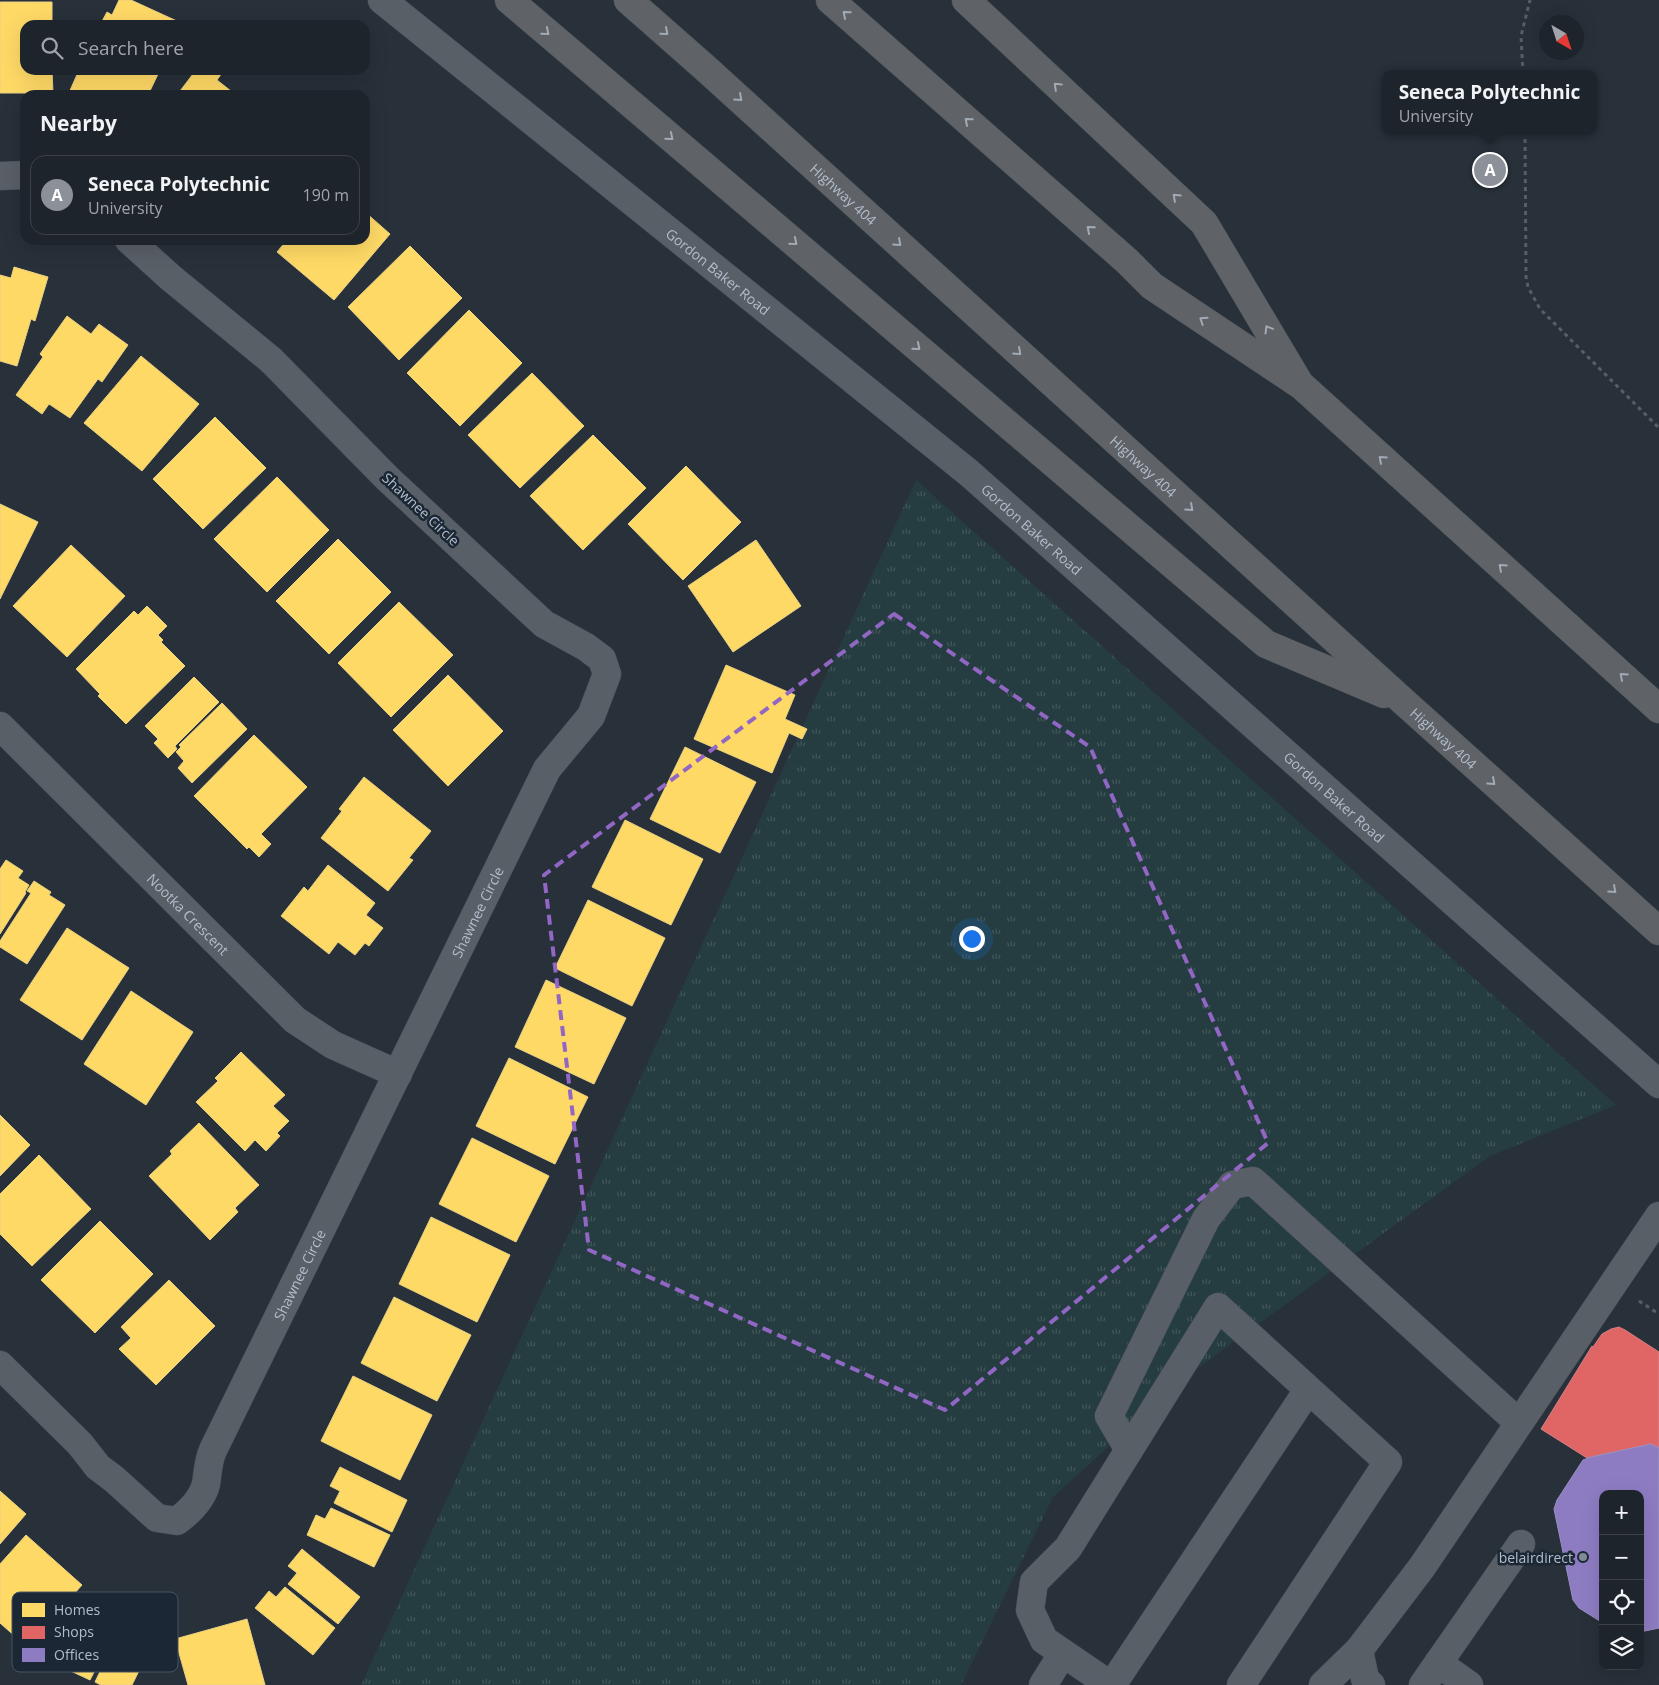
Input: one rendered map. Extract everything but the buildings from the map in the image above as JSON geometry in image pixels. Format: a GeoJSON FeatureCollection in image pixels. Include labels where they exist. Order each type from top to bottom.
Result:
{"type":"FeatureCollection","features":[{"type":"Feature","properties":{"kind":"highway"},"geometry":{"type":"LineString","coordinates":[[509,0],[1266,644],[1404,702]]}},
{"type":"Feature","properties":{"kind":"highway","name":"Highway 404"},"geometry":{"type":"LineString","coordinates":[[628,0],[1659,932]]}},
{"type":"Feature","properties":{"kind":"highway"},"geometry":{"type":"LineString","coordinates":[[830,0],[1119,254],[1152,286],[1302,386],[1659,709]]}},
{"type":"Feature","properties":{"kind":"highway"},"geometry":{"type":"LineString","coordinates":[[966,0],[1204,223],[1302,386]]}},
{"type":"Feature","properties":{"kind":"street","name":"Gordon Baker Road"},"geometry":{"type":"LineString","coordinates":[[382,0],[969,473],[1659,1084]]}},
{"type":"Feature","properties":{"kind":"street"},"geometry":{"type":"LineString","coordinates":[[0,176],[20,174]]}},
{"type":"Feature","properties":{"kind":"street","name":"Shawnee Circle"},"geometry":{"type":"LineString","coordinates":[[0,1365],[80,1444],[98,1466],[157,1518],[177,1521],[192,1509],[205,1487],[209,1460],[547,769],[591,716],[607,674],[602,659],[586,647],[544,624],[387,478],[271,360],[171,278],[135,245]]}},
{"type":"Feature","properties":{"kind":"street","name":"Nootka Crescent"},"geometry":{"type":"LineString","coordinates":[[0,726],[295,1020],[333,1045],[398,1074]]}},
{"type":"Feature","properties":{"kind":"street"},"geometry":{"type":"LineString","coordinates":[[1129,1450],[1109,1416],[1206,1219],[1232,1185],[1253,1181],[1519,1423]]}},
{"type":"Feature","properties":{"kind":"street"},"geometry":{"type":"LineString","coordinates":[[1323,1685],[1359,1650],[1422,1567],[1659,1216]]}},
{"type":"Feature","properties":{"kind":"street"},"geometry":{"type":"LineString","coordinates":[[1241,1685],[1388,1462],[1218,1307],[1068,1548],[1034,1582],[1030,1610],[1044,1640],[1111,1685],[1308,1390]]}},
{"type":"Feature","properties":{"kind":"street"},"geometry":{"type":"LineString","coordinates":[[1469,1685],[1431,1674],[1522,1544]]}},
{"type":"Feature","properties":{"kind":"street"},"geometry":{"type":"LineString","coordinates":[[1359,1650],[1365,1679],[1371,1685]]}},
{"type":"Feature","properties":{"kind":"street"},"geometry":{"type":"LineString","coordinates":[[1043,1685],[1063,1653]]}},
{"type":"Feature","properties":{"kind":"path"},"geometry":{"type":"LineString","coordinates":[[1523,70],[1522,36],[1530,0]]}},
{"type":"Feature","properties":{"kind":"path"},"geometry":{"type":"LineString","coordinates":[[1525,135],[1526,278],[1528,287],[1540,308],[1659,428]]}},
{"type":"Feature","properties":{"kind":"path"},"geometry":{"type":"LineString","coordinates":[[1636,1306],[1640,1301],[1659,1314]]}},
{"type":"Feature","properties":{"kind":"highlighted area"},"geometry":{"type":"Polygon","coordinates":[[[894,614],[1090,747],[1268,1143],[945,1410],[589,1250],[544,875],[894,614]]]}},
{"type":"Feature","properties":{"kind":"green space"},"geometry":{"type":"Polygon","coordinates":[[[916,480],[1616,1105],[1490,1156],[1187,1376],[1053,1497],[961,1685],[361,1685],[916,480]]]}},
{"type":"Feature","properties":{"kind":"place","name":"Seneca Polytechnic"},"geometry":{"type":"Point","coordinates":[1490,170]}},
{"type":"Feature","properties":{"kind":"place","name":"belairdirect"},"geometry":{"type":"Point","coordinates":[1583,1557]}}]}
